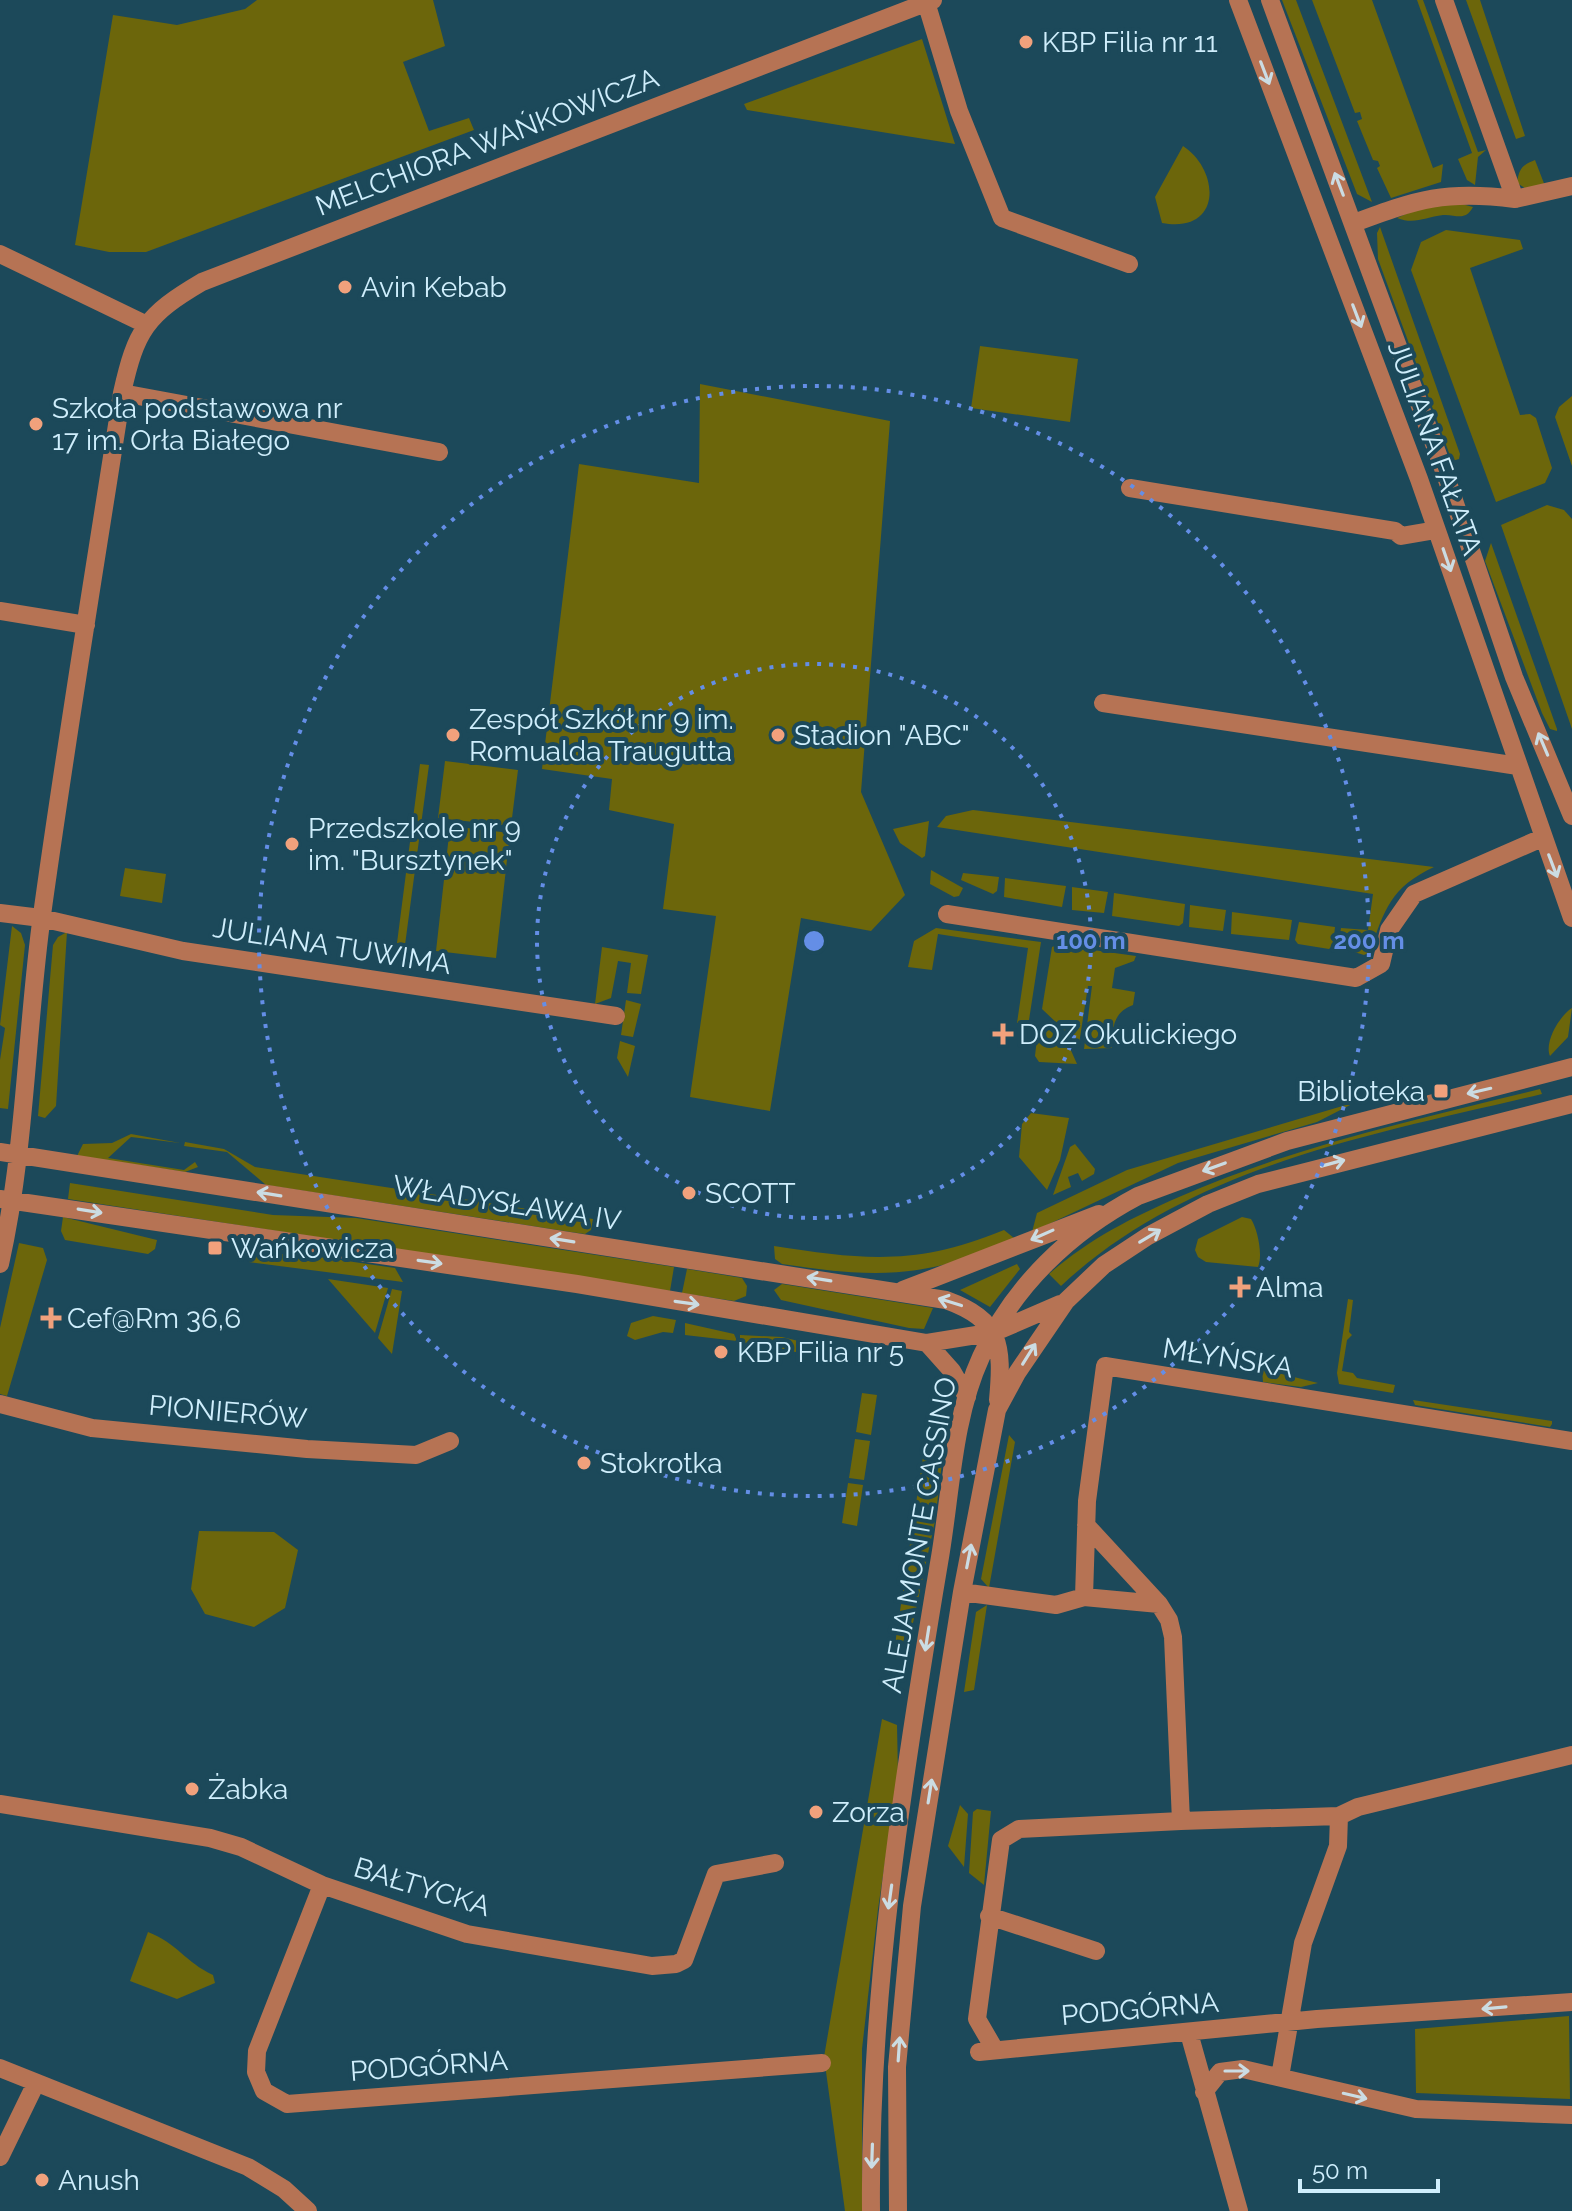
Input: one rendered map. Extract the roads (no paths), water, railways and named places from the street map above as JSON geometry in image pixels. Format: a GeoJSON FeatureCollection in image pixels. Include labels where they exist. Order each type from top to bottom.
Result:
{"type":"FeatureCollection","features":[{"type":"Feature","properties":{"kind":"street","name":"JULIANA FAŁATA"},"geometry":{"type":"LineString","coordinates":[[1238,0],[1436,530],[1572,918]]}},
{"type":"Feature","properties":{"kind":"street","name":"JULIANA FAŁATA"},"geometry":{"type":"LineString","coordinates":[[1270,0],[1354,223],[1514,677],[1572,816]]}},
{"type":"Feature","properties":{"kind":"street"},"geometry":{"type":"LineString","coordinates":[[1444,0],[1515,199]]}},
{"type":"Feature","properties":{"kind":"street","name":"MELCHIORA WAŃKOWICZA"},"geometry":{"type":"LineString","coordinates":[[0,1264],[6,1199],[20,1156],[41,918],[122,393],[131,356],[145,324],[170,301],[202,282],[930,1],[959,111],[1002,218],[1129,264]]}},
{"type":"Feature","properties":{"kind":"street"},"geometry":{"type":"LineString","coordinates":[[1354,223],[1411,201],[1443,195],[1515,199],[1572,186]]}},
{"type":"Feature","properties":{"kind":"street"},"geometry":{"type":"LineString","coordinates":[[0,254],[145,324]]}},
{"type":"Feature","properties":{"kind":"street"},"geometry":{"type":"LineString","coordinates":[[122,393],[439,452]]}},
{"type":"Feature","properties":{"kind":"street"},"geometry":{"type":"LineString","coordinates":[[1130,488],[1395,531],[1401,536],[1436,530]]}},
{"type":"Feature","properties":{"kind":"street"},"geometry":{"type":"LineString","coordinates":[[0,611],[86,625]]}},
{"type":"Feature","properties":{"kind":"street"},"geometry":{"type":"LineString","coordinates":[[1103,703],[1518,766]]}},
{"type":"Feature","properties":{"kind":"street"},"geometry":{"type":"LineString","coordinates":[[947,914],[1356,978],[1381,964],[1389,930],[1414,894],[1542,838]]}},
{"type":"Feature","properties":{"kind":"street"},"geometry":{"type":"LineString","coordinates":[[0,913],[41,918]]}},
{"type":"Feature","properties":{"kind":"street","name":"JULIANA TUWIMA"},"geometry":{"type":"LineString","coordinates":[[41,918],[183,951],[616,1016]]}},
{"type":"Feature","properties":{"kind":"street","name":"ALEJA MONTE CASSINO"},"geometry":{"type":"LineString","coordinates":[[871,2211],[876,2037],[886,1933],[925,1646],[967,1397],[982,1354],[995,1332],[1035,1271],[1115,1208],[1138,1196],[1287,1141],[1572,1067]]}},
{"type":"Feature","properties":{"kind":"street","name":"ALEJA MONTE CASSINO"},"geometry":{"type":"LineString","coordinates":[[898,2211],[897,2067],[903,1992],[919,1859],[962,1592],[997,1410],[1040,1336],[1066,1301],[1104,1265],[1148,1236],[1208,1204],[1258,1184],[1572,1104]]}},
{"type":"Feature","properties":{"kind":"street","name":"WŁADYSŁAWA IV"},"geometry":{"type":"LineString","coordinates":[[0,1152],[896,1291],[967,1307],[995,1332]]}},
{"type":"Feature","properties":{"kind":"street"},"geometry":{"type":"LineString","coordinates":[[6,1199],[577,1284],[927,1343],[995,1332],[1066,1301]]}},
{"type":"Feature","properties":{"kind":"street"},"geometry":{"type":"LineString","coordinates":[[896,1291],[928,1283],[1044,1233],[1115,1208]]}},
{"type":"Feature","properties":{"kind":"street"},"geometry":{"type":"LineString","coordinates":[[995,1332],[1001,1367],[997,1410]]}},
{"type":"Feature","properties":{"kind":"street"},"geometry":{"type":"LineString","coordinates":[[927,1343],[952,1371],[967,1397]]}},
{"type":"Feature","properties":{"kind":"street","name":"MŁYŃSKA"},"geometry":{"type":"LineString","coordinates":[[1084,1597],[1086,1525],[1105,1366],[1572,1441]]}},
{"type":"Feature","properties":{"kind":"street","name":"PIONIERÓW"},"geometry":{"type":"LineString","coordinates":[[0,1404],[92,1428],[307,1449],[416,1455],[450,1441]]}},
{"type":"Feature","properties":{"kind":"street"},"geometry":{"type":"LineString","coordinates":[[1086,1525],[1159,1604],[1169,1620],[1173,1637],[1181,1821]]}},
{"type":"Feature","properties":{"kind":"street"},"geometry":{"type":"LineString","coordinates":[[962,1592],[1056,1605],[1084,1597],[1159,1604]]}},
{"type":"Feature","properties":{"kind":"street","name":"PODGÓRNA"},"geometry":{"type":"LineString","coordinates":[[1572,1755],[1358,1807],[1339,1816],[1019,1829],[1001,1840],[977,2019],[987,2051],[1289,2021],[1572,2002]]}},
{"type":"Feature","properties":{"kind":"street","name":"BAŁTYCKA"},"geometry":{"type":"LineString","coordinates":[[0,1804],[210,1838],[241,1847],[322,1885],[467,1934],[666,1966],[684,1960],[716,1874],[775,1863]]}},
{"type":"Feature","properties":{"kind":"street"},"geometry":{"type":"LineString","coordinates":[[1280,2077],[1303,1943],[1338,1846],[1339,1816]]}},
{"type":"Feature","properties":{"kind":"street","name":"PODGÓRNA"},"geometry":{"type":"LineString","coordinates":[[322,1885],[255,2060],[264,2091],[287,2104],[822,2063]]}},
{"type":"Feature","properties":{"kind":"street"},"geometry":{"type":"LineString","coordinates":[[989,1916],[1096,1951]]}},
{"type":"Feature","properties":{"kind":"street"},"geometry":{"type":"LineString","coordinates":[[1189,2033],[1239,2211]]}},
{"type":"Feature","properties":{"kind":"street"},"geometry":{"type":"LineString","coordinates":[[0,2068],[248,2167],[284,2189],[308,2211]]}},
{"type":"Feature","properties":{"kind":"street"},"geometry":{"type":"LineString","coordinates":[[1204,2092],[1213,2077],[1229,2068],[1416,2109],[1572,2115]]}},
{"type":"Feature","properties":{"kind":"street"},"geometry":{"type":"LineString","coordinates":[[0,2157],[36,2083]]}},
{"type":"Feature","properties":{"kind":"place","name":"KBP Filia nr 11"},"geometry":{"type":"Point","coordinates":[1026,42]}},
{"type":"Feature","properties":{"kind":"place","name":"Avin Kebab"},"geometry":{"type":"Point","coordinates":[345,287]}},
{"type":"Feature","properties":{"kind":"place","name":"Szkoła podstawowa nr 17 im. Orła Białego"},"geometry":{"type":"Point","coordinates":[36,424]}},
{"type":"Feature","properties":{"kind":"place","name":"Zespół Szkół nr 9 im. Romualda Traugutta"},"geometry":{"type":"Point","coordinates":[453,735]}},
{"type":"Feature","properties":{"kind":"place","name":"Stadion \"ABC\""},"geometry":{"type":"Point","coordinates":[778,735]}},
{"type":"Feature","properties":{"kind":"place","name":"Przedszkole nr 9 im. \"Bursztynek\""},"geometry":{"type":"Point","coordinates":[292,844]}},
{"type":"Feature","properties":{"kind":"place","name":"DOZ Okulickiego"},"geometry":{"type":"Point","coordinates":[1003,1034]}},
{"type":"Feature","properties":{"kind":"place","name":"Biblioteka"},"geometry":{"type":"Point","coordinates":[1441,1091]}},
{"type":"Feature","properties":{"kind":"place","name":"SCOTT"},"geometry":{"type":"Point","coordinates":[689,1193]}},
{"type":"Feature","properties":{"kind":"place","name":"Wańkowicza"},"geometry":{"type":"Point","coordinates":[215,1248]}},
{"type":"Feature","properties":{"kind":"place","name":"Alma"},"geometry":{"type":"Point","coordinates":[1240,1287]}},
{"type":"Feature","properties":{"kind":"place","name":"Cef@Rm 36,6"},"geometry":{"type":"Point","coordinates":[51,1318]}},
{"type":"Feature","properties":{"kind":"place","name":"KBP Filia nr 5"},"geometry":{"type":"Point","coordinates":[721,1352]}},
{"type":"Feature","properties":{"kind":"place","name":"Stokrotka"},"geometry":{"type":"Point","coordinates":[584,1463]}},
{"type":"Feature","properties":{"kind":"place","name":"Żabka"},"geometry":{"type":"Point","coordinates":[192,1789]}},
{"type":"Feature","properties":{"kind":"place","name":"Zorza"},"geometry":{"type":"Point","coordinates":[816,1812]}},
{"type":"Feature","properties":{"kind":"place","name":"Anush"},"geometry":{"type":"Point","coordinates":[42,2180]}}]}
